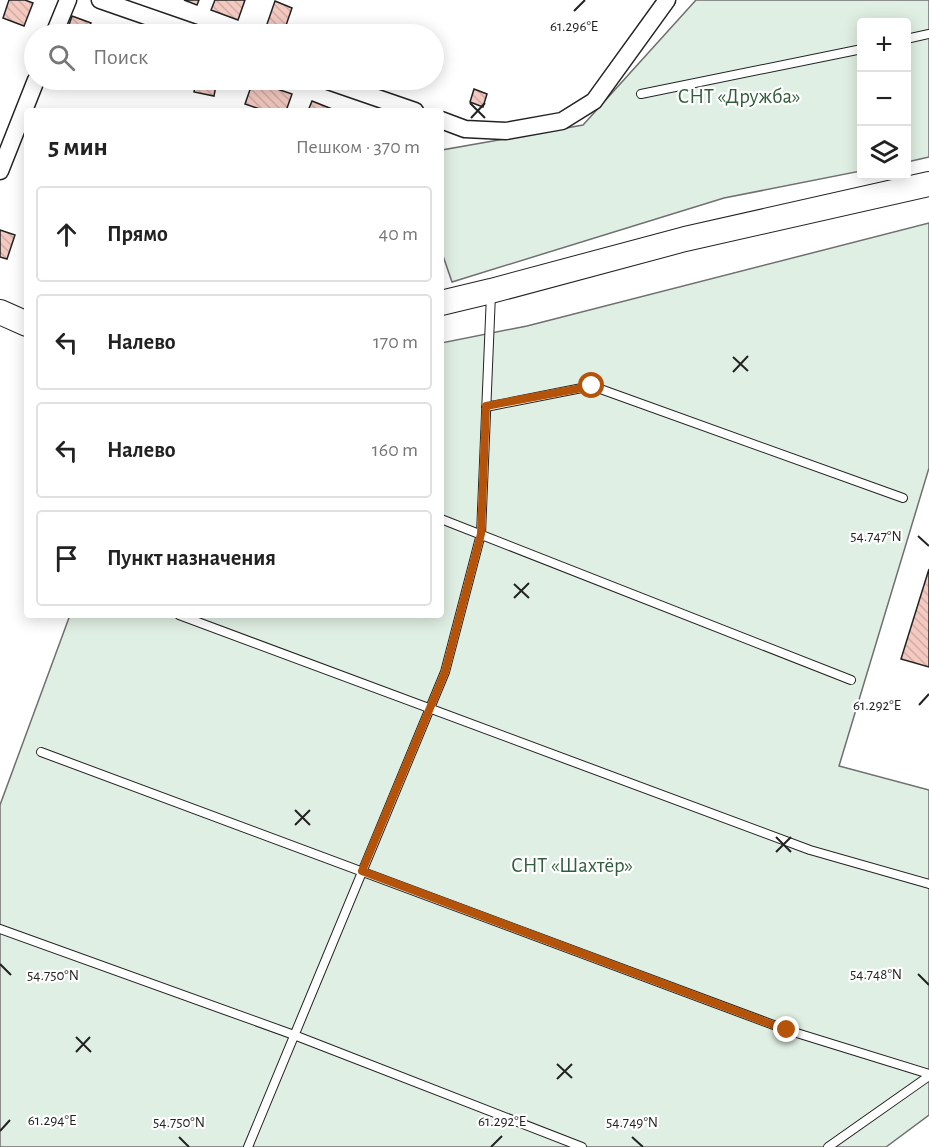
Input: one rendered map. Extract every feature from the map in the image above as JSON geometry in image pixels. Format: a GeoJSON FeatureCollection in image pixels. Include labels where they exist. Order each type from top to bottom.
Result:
{"type":"FeatureCollection","features":[{"type":"Feature","properties":{"kind":"main road"},"geometry":{"type":"LineString","coordinates":[[444,302],[685,239],[929,184]]}},
{"type":"Feature","properties":{"kind":"main road"},"geometry":{"type":"LineString","coordinates":[[0,312],[24,323]]}},
{"type":"Feature","properties":{"kind":"street"},"geometry":{"type":"LineString","coordinates":[[58,24],[68,0]]}},
{"type":"Feature","properties":{"kind":"street"},"geometry":{"type":"LineString","coordinates":[[100,0],[169,24]]}},
{"type":"Feature","properties":{"kind":"street"},"geometry":{"type":"LineString","coordinates":[[444,121],[465,129],[506,131],[562,121],[594,101],[667,0]]}},
{"type":"Feature","properties":{"kind":"street"},"geometry":{"type":"LineString","coordinates":[[25,108],[32,90]]}},
{"type":"Feature","properties":{"kind":"street"},"geometry":{"type":"LineString","coordinates":[[355,90],[406,108]]}},
{"type":"Feature","properties":{"kind":"street"},"geometry":{"type":"LineString","coordinates":[[0,171],[24,110]]}},
{"type":"Feature","properties":{"kind":"lane"},"geometry":{"type":"LineString","coordinates":[[911,38],[929,34]]}},
{"type":"Feature","properties":{"kind":"lane"},"geometry":{"type":"LineString","coordinates":[[641,94],[857,50]]}},
{"type":"Feature","properties":{"kind":"lane"},"geometry":{"type":"LineString","coordinates":[[248,1147],[445,672],[481,534],[491,291]]}},
{"type":"Feature","properties":{"kind":"lane"},"geometry":{"type":"LineString","coordinates":[[486,406],[592,386],[903,498]]}},
{"type":"Feature","properties":{"kind":"lane"},"geometry":{"type":"LineString","coordinates":[[444,520],[851,680]]}},
{"type":"Feature","properties":{"kind":"lane"},"geometry":{"type":"LineString","coordinates":[[187,618],[810,850],[929,884]]}},
{"type":"Feature","properties":{"kind":"lane"},"geometry":{"type":"LineString","coordinates":[[41,752],[787,1030],[929,1075]]}},
{"type":"Feature","properties":{"kind":"lane"},"geometry":{"type":"LineString","coordinates":[[0,929],[294,1035],[582,1147]]}},
{"type":"Feature","properties":{"kind":"lane"},"geometry":{"type":"LineString","coordinates":[[828,1147],[929,1075]]}},
{"type":"Feature","properties":{"kind":"green space","name":"СНТ «Дружба»"},"geometry":{"type":"Polygon","coordinates":[[[696,0],[929,0],[929,157],[911,161],[911,18],[857,18],[857,172],[724,198],[452,282],[444,259],[444,150],[583,125],[696,0]]]}},
{"type":"Feature","properties":{"kind":"green space","name":"СНТ «Шахтёр»"},"geometry":{"type":"Polygon","coordinates":[[[929,223],[929,468],[839,766],[929,790],[929,1115],[886,1147],[0,1147],[0,805],[69,618],[444,618],[444,342],[527,326],[929,223]]]}},
{"type":"Feature","properties":{"kind":"building"},"geometry":{"type":"Polygon","coordinates":[[[9,0],[25,0],[33,3],[24,26],[3,18],[9,0]]]}},
{"type":"Feature","properties":{"kind":"building"},"geometry":{"type":"Polygon","coordinates":[[[184,0],[199,0],[197,5],[184,0]]]}},
{"type":"Feature","properties":{"kind":"building"},"geometry":{"type":"Polygon","coordinates":[[[215,0],[245,0],[238,20],[211,10],[215,0]]]}},
{"type":"Feature","properties":{"kind":"building"},"geometry":{"type":"Polygon","coordinates":[[[275,1],[292,8],[286,24],[267,24],[275,1]]]}},
{"type":"Feature","properties":{"kind":"building"},"geometry":{"type":"Polygon","coordinates":[[[72,16],[91,23],[91,24],[69,24],[72,16]]]}},
{"type":"Feature","properties":{"kind":"building"},"geometry":{"type":"Polygon","coordinates":[[[474,89],[487,94],[483,107],[470,102],[474,89]]]}},
{"type":"Feature","properties":{"kind":"building"},"geometry":{"type":"Polygon","coordinates":[[[194,90],[215,90],[214,96],[194,92],[194,90]]]}},
{"type":"Feature","properties":{"kind":"building"},"geometry":{"type":"Polygon","coordinates":[[[250,90],[280,90],[292,94],[287,108],[257,108],[245,104],[250,90]]]}},
{"type":"Feature","properties":{"kind":"building"},"geometry":{"type":"Polygon","coordinates":[[[312,101],[330,108],[309,108],[312,101]]]}},
{"type":"Feature","properties":{"kind":"building"},"geometry":{"type":"Polygon","coordinates":[[[0,230],[15,235],[7,259],[0,257],[0,230]]]}},
{"type":"Feature","properties":{"kind":"building"},"geometry":{"type":"Polygon","coordinates":[[[929,569],[929,667],[901,659],[929,569]]]}},
{"type":"Feature","properties":{"kind":"route"},"geometry":{"type":"LineString","coordinates":[[592,386],[486,406],[481,534],[445,672],[362,871],[787,1030]]}}]}
